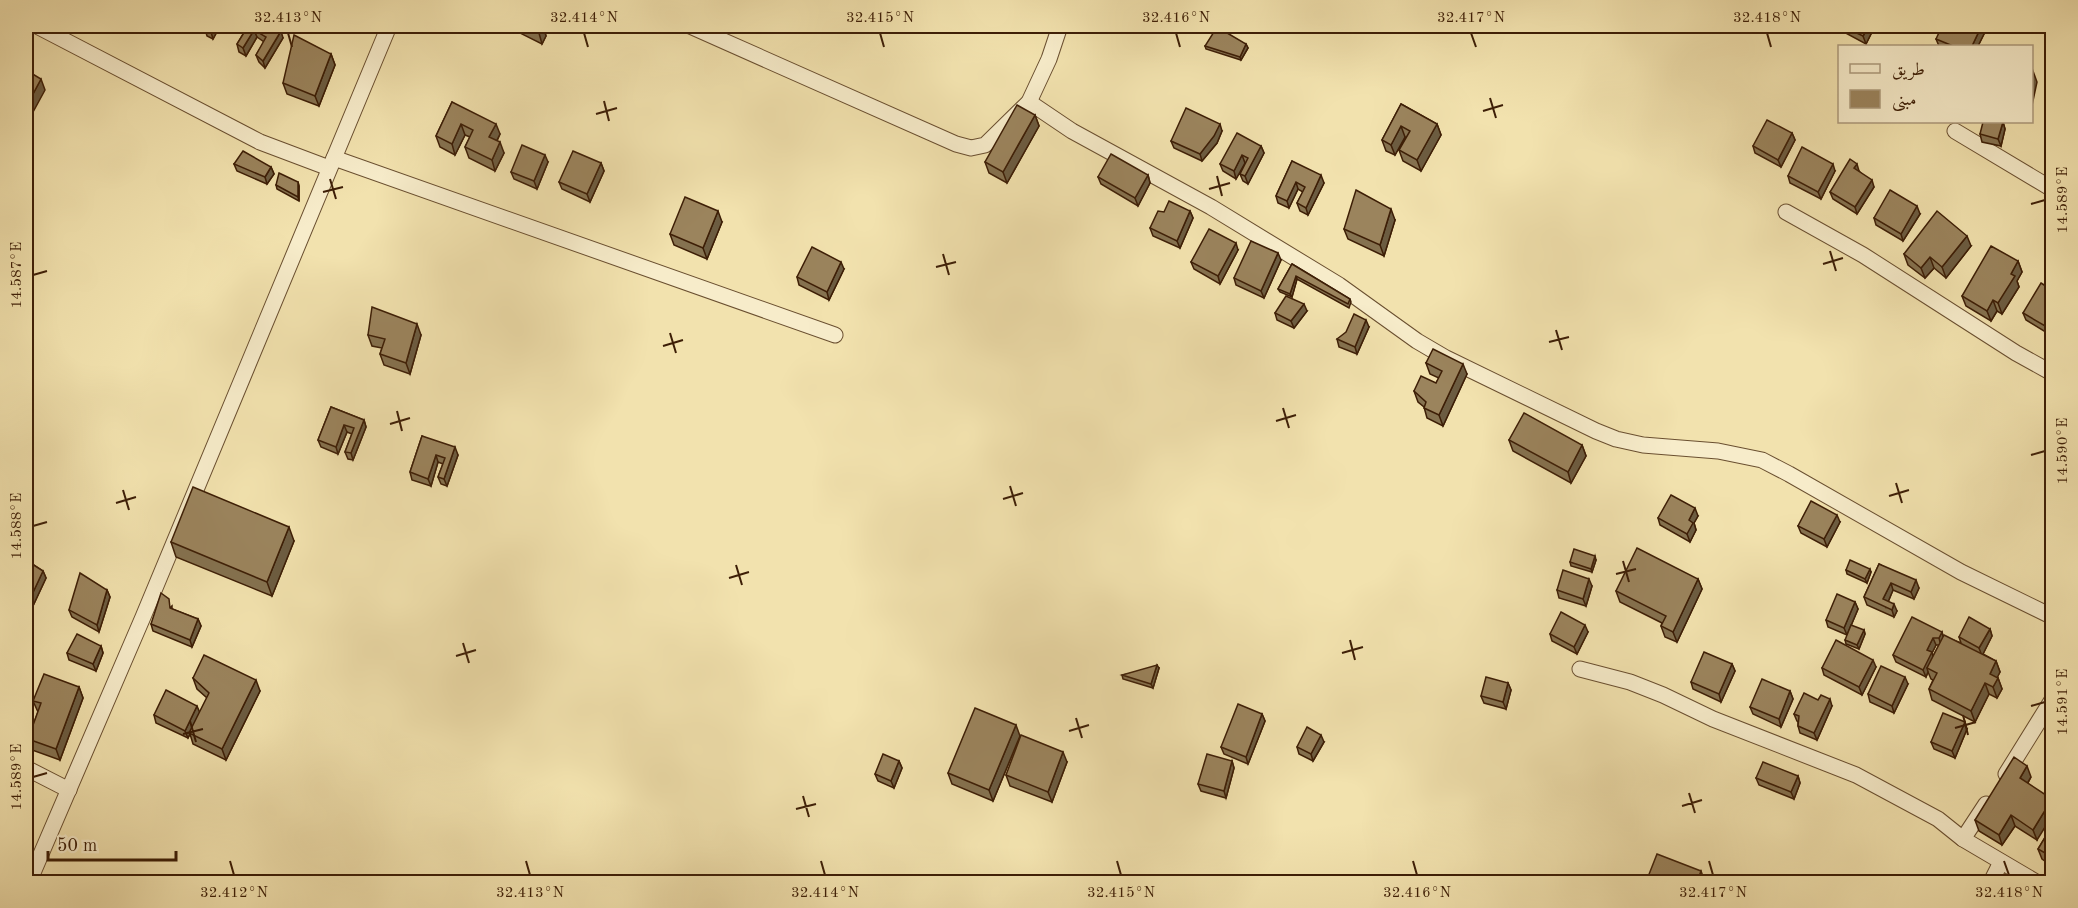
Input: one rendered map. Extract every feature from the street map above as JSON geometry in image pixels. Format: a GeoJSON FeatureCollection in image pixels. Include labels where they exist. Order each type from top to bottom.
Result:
{"type":"FeatureCollection","features":[{"type":"Feature","properties":{"kind":"street"},"geometry":{"type":"LineString","coordinates":[[37,26],[260,142],[332,163],[835,334]]}},
{"type":"Feature","properties":{"kind":"street"},"geometry":{"type":"LineString","coordinates":[[29,882],[389,26]]}},
{"type":"Feature","properties":{"kind":"street"},"geometry":{"type":"LineString","coordinates":[[690,26],[956,144],[971,148],[985,145],[1029,102],[1049,58],[1060,26]]}},
{"type":"Feature","properties":{"kind":"street"},"geometry":{"type":"LineString","coordinates":[[1029,102],[1072,131],[1211,207],[1339,285],[1417,341],[1446,358],[1616,439],[1643,445],[1718,451],[1762,460],[1961,572],[2051,613]]}},
{"type":"Feature","properties":{"kind":"street"},"geometry":{"type":"LineString","coordinates":[[1955,131],[2052,189]]}},
{"type":"Feature","properties":{"kind":"street"},"geometry":{"type":"LineString","coordinates":[[1786,212],[1863,255],[2052,374]]}},
{"type":"Feature","properties":{"kind":"street"},"geometry":{"type":"LineString","coordinates":[[1580,669],[1630,682],[1663,694],[1723,724],[1856,775],[1938,819],[1963,839],[2036,882]]}},
{"type":"Feature","properties":{"kind":"street"},"geometry":{"type":"LineString","coordinates":[[1963,839],[2052,700]]}},
{"type":"Feature","properties":{"kind":"street"},"geometry":{"type":"LineString","coordinates":[[26,768],[69,790]]}},
{"type":"Feature","properties":{"kind":"street"},"geometry":{"type":"LineString","coordinates":[[1990,882],[2001,862]]}},
{"type":"Feature","properties":{"kind":"building"},"geometry":{"type":"Polygon","coordinates":[[[206,26],[214,26],[211,32],[205,29],[206,26]]]}},
{"type":"Feature","properties":{"kind":"building"},"geometry":{"type":"Polygon","coordinates":[[[248,26],[272,26],[281,31],[263,61],[256,55],[266,37],[254,30],[243,48],[237,44],[248,26]]]}},
{"type":"Feature","properties":{"kind":"building"},"geometry":{"type":"Polygon","coordinates":[[[523,26],[542,26],[539,33],[523,26]]]}},
{"type":"Feature","properties":{"kind":"building"},"geometry":{"type":"Polygon","coordinates":[[[1842,26],[1869,26],[1863,36],[1842,26]]]}},
{"type":"Feature","properties":{"kind":"building"},"geometry":{"type":"Polygon","coordinates":[[[1942,26],[1981,27],[1972,45],[1951,45],[1936,39],[1942,26]]]}},
{"type":"Feature","properties":{"kind":"building"},"geometry":{"type":"Polygon","coordinates":[[[1217,27],[1246,44],[1240,57],[1205,46],[1217,27]]]}},
{"type":"Feature","properties":{"kind":"building"},"geometry":{"type":"Polygon","coordinates":[[[294,35],[331,54],[315,96],[283,83],[294,35]]]}},
{"type":"Feature","properties":{"kind":"building"},"geometry":{"type":"Polygon","coordinates":[[[26,70],[41,79],[26,107],[26,70]]]}},
{"type":"Feature","properties":{"kind":"building"},"geometry":{"type":"Polygon","coordinates":[[[452,102],[496,124],[489,137],[500,142],[492,160],[465,147],[473,130],[461,124],[452,144],[436,136],[452,102]]]}},
{"type":"Feature","properties":{"kind":"building"},"geometry":{"type":"Polygon","coordinates":[[[1401,104],[1437,124],[1417,160],[1399,150],[1410,131],[1401,126],[1391,145],[1382,140],[1401,104]]]}},
{"type":"Feature","properties":{"kind":"building"},"geometry":{"type":"Polygon","coordinates":[[[1017,105],[1035,115],[1003,172],[985,162],[1017,105]]]}},
{"type":"Feature","properties":{"kind":"building"},"geometry":{"type":"Polygon","coordinates":[[[1186,108],[1220,124],[1200,154],[1171,141],[1186,108]]]}},
{"type":"Feature","properties":{"kind":"building"},"geometry":{"type":"Polygon","coordinates":[[[1767,120],[1792,133],[1778,160],[1753,146],[1767,120]]]}},
{"type":"Feature","properties":{"kind":"building"},"geometry":{"type":"Polygon","coordinates":[[[1983,123],[2003,123],[1998,139],[1980,134],[1983,123]]]}},
{"type":"Feature","properties":{"kind":"building"},"geometry":{"type":"Polygon","coordinates":[[[1237,133],[1261,146],[1245,176],[1240,174],[1248,158],[1242,155],[1234,171],[1220,164],[1237,133]]]}},
{"type":"Feature","properties":{"kind":"building"},"geometry":{"type":"Polygon","coordinates":[[[522,145],[545,155],[534,181],[511,172],[522,145]]]}},
{"type":"Feature","properties":{"kind":"building"},"geometry":{"type":"Polygon","coordinates":[[[1802,147],[1833,164],[1818,192],[1788,176],[1802,147]]]}},
{"type":"Feature","properties":{"kind":"building"},"geometry":{"type":"Polygon","coordinates":[[[243,151],[271,167],[265,177],[234,164],[243,151]]]}},
{"type":"Feature","properties":{"kind":"building"},"geometry":{"type":"Polygon","coordinates":[[[573,151],[601,163],[587,194],[559,182],[573,151]]]}},
{"type":"Feature","properties":{"kind":"building"},"geometry":{"type":"Polygon","coordinates":[[[1111,154],[1148,175],[1135,198],[1098,177],[1111,154]]]}},
{"type":"Feature","properties":{"kind":"building"},"geometry":{"type":"Polygon","coordinates":[[[1850,159],[1857,164],[1854,168],[1872,180],[1855,207],[1830,192],[1850,159]]]}},
{"type":"Feature","properties":{"kind":"building"},"geometry":{"type":"Polygon","coordinates":[[[1292,161],[1321,175],[1306,208],[1297,203],[1305,187],[1296,182],[1287,201],[1276,196],[1292,161]]]}},
{"type":"Feature","properties":{"kind":"building"},"geometry":{"type":"Polygon","coordinates":[[[279,173],[298,182],[298,197],[276,185],[279,173]]]}},
{"type":"Feature","properties":{"kind":"building"},"geometry":{"type":"Polygon","coordinates":[[[1356,190],[1391,209],[1380,245],[1344,229],[1356,190]]]}},
{"type":"Feature","properties":{"kind":"building"},"geometry":{"type":"Polygon","coordinates":[[[1890,190],[1917,206],[1901,234],[1874,218],[1890,190]]]}},
{"type":"Feature","properties":{"kind":"building"},"geometry":{"type":"Polygon","coordinates":[[[685,197],[718,211],[703,248],[670,234],[685,197]]]}},
{"type":"Feature","properties":{"kind":"building"},"geometry":{"type":"Polygon","coordinates":[[[1169,201],[1190,211],[1177,241],[1150,228],[1158,211],[1164,212],[1169,201]]]}},
{"type":"Feature","properties":{"kind":"building"},"geometry":{"type":"Polygon","coordinates":[[[1937,211],[1967,236],[1942,267],[1930,257],[1921,268],[1904,254],[1937,211]]]}},
{"type":"Feature","properties":{"kind":"building"},"geometry":{"type":"Polygon","coordinates":[[[1209,229],[1236,243],[1218,276],[1191,262],[1209,229]]]}},
{"type":"Feature","properties":{"kind":"building"},"geometry":{"type":"Polygon","coordinates":[[[1251,241],[1278,253],[1261,291],[1234,278],[1251,241]]]}},
{"type":"Feature","properties":{"kind":"building"},"geometry":{"type":"Polygon","coordinates":[[[1991,246],[2018,261],[2011,274],[2015,276],[1998,303],[1993,300],[1987,311],[1962,296],[1991,246]]]}},
{"type":"Feature","properties":{"kind":"building"},"geometry":{"type":"Polygon","coordinates":[[[812,247],[841,262],[827,292],[797,277],[812,247]]]}},
{"type":"Feature","properties":{"kind":"building"},"geometry":{"type":"Polygon","coordinates":[[[1292,264],[1350,299],[1348,304],[1296,276],[1290,294],[1278,289],[1292,264]]]}},
{"type":"Feature","properties":{"kind":"building"},"geometry":{"type":"Polygon","coordinates":[[[2041,283],[2052,290],[2052,330],[2023,313],[2041,283]]]}},
{"type":"Feature","properties":{"kind":"building"},"geometry":{"type":"Polygon","coordinates":[[[1286,296],[1304,304],[1291,321],[1275,313],[1286,296]]]}},
{"type":"Feature","properties":{"kind":"building"},"geometry":{"type":"Polygon","coordinates":[[[372,307],[417,324],[406,363],[380,354],[385,339],[368,335],[372,307]]]}},
{"type":"Feature","properties":{"kind":"building"},"geometry":{"type":"Polygon","coordinates":[[[1354,314],[1366,320],[1355,347],[1337,339],[1346,332],[1354,314]]]}},
{"type":"Feature","properties":{"kind":"building"},"geometry":{"type":"Polygon","coordinates":[[[1433,349],[1463,364],[1439,415],[1424,408],[1426,402],[1414,391],[1421,376],[1436,383],[1442,371],[1426,363],[1433,349]]]}},
{"type":"Feature","properties":{"kind":"building"},"geometry":{"type":"Polygon","coordinates":[[[331,407],[364,420],[351,453],[345,452],[354,428],[344,425],[336,447],[318,440],[331,407]]]}},
{"type":"Feature","properties":{"kind":"building"},"geometry":{"type":"Polygon","coordinates":[[[1524,413],[1582,445],[1568,472],[1509,440],[1524,413]]]}},
{"type":"Feature","properties":{"kind":"building"},"geometry":{"type":"Polygon","coordinates":[[[422,436],[455,447],[444,479],[438,477],[445,458],[436,455],[428,479],[410,472],[422,436]]]}},
{"type":"Feature","properties":{"kind":"building"},"geometry":{"type":"Polygon","coordinates":[[[193,487],[289,527],[267,582],[171,542],[193,487]]]}},
{"type":"Feature","properties":{"kind":"building"},"geometry":{"type":"Polygon","coordinates":[[[1671,495],[1695,508],[1689,520],[1693,523],[1687,534],[1658,518],[1671,495]]]}},
{"type":"Feature","properties":{"kind":"building"},"geometry":{"type":"Polygon","coordinates":[[[1811,501],[1837,515],[1824,539],[1798,526],[1811,501]]]}},
{"type":"Feature","properties":{"kind":"building"},"geometry":{"type":"Polygon","coordinates":[[[1637,548],[1698,579],[1673,632],[1661,626],[1666,616],[1616,591],[1637,548]]]}},
{"type":"Feature","properties":{"kind":"building"},"geometry":{"type":"Polygon","coordinates":[[[1574,549],[1595,556],[1591,569],[1570,562],[1574,549]]]}},
{"type":"Feature","properties":{"kind":"building"},"geometry":{"type":"Polygon","coordinates":[[[26,560],[43,571],[29,601],[26,599],[26,560]]]}},
{"type":"Feature","properties":{"kind":"building"},"geometry":{"type":"Polygon","coordinates":[[[1850,560],[1870,569],[1865,579],[1846,570],[1850,560]]]}},
{"type":"Feature","properties":{"kind":"building"},"geometry":{"type":"Polygon","coordinates":[[[1879,564],[1916,580],[1911,592],[1891,583],[1883,599],[1894,604],[1892,610],[1864,597],[1879,564]]]}},
{"type":"Feature","properties":{"kind":"building"},"geometry":{"type":"Polygon","coordinates":[[[1563,570],[1589,579],[1583,599],[1557,590],[1563,570]]]}},
{"type":"Feature","properties":{"kind":"building"},"geometry":{"type":"Polygon","coordinates":[[[80,573],[107,590],[97,625],[69,610],[80,573]]]}},
{"type":"Feature","properties":{"kind":"building"},"geometry":{"type":"Polygon","coordinates":[[[161,593],[169,599],[170,608],[198,619],[190,640],[151,624],[161,593]]]}},
{"type":"Feature","properties":{"kind":"building"},"geometry":{"type":"Polygon","coordinates":[[[1837,594],[1855,602],[1844,628],[1826,620],[1837,594]]]}},
{"type":"Feature","properties":{"kind":"building"},"geometry":{"type":"Polygon","coordinates":[[[1561,612],[1585,625],[1574,647],[1550,634],[1561,612]]]}},
{"type":"Feature","properties":{"kind":"building"},"geometry":{"type":"Polygon","coordinates":[[[1912,617],[1942,632],[1939,638],[1933,638],[1927,650],[1932,652],[1923,670],[1893,655],[1912,617]]]}},
{"type":"Feature","properties":{"kind":"building"},"geometry":{"type":"Polygon","coordinates":[[[1969,617],[1990,629],[1979,648],[1959,637],[1969,617]]]}},
{"type":"Feature","properties":{"kind":"building"},"geometry":{"type":"Polygon","coordinates":[[[1851,625],[1864,630],[1857,645],[1845,640],[1851,625]]]}},
{"type":"Feature","properties":{"kind":"building"},"geometry":{"type":"Polygon","coordinates":[[[77,634],[101,646],[93,664],[67,653],[77,634]]]}},
{"type":"Feature","properties":{"kind":"building"},"geometry":{"type":"Polygon","coordinates":[[[1944,635],[1996,661],[1990,674],[1998,678],[1993,687],[1985,683],[1971,711],[1929,689],[1937,673],[1927,668],[1944,635]]]}},
{"type":"Feature","properties":{"kind":"building"},"geometry":{"type":"Polygon","coordinates":[[[1836,640],[1873,660],[1859,687],[1822,668],[1836,640]]]}},
{"type":"Feature","properties":{"kind":"building"},"geometry":{"type":"Polygon","coordinates":[[[1704,652],[1732,664],[1719,694],[1691,682],[1704,652]]]}},
{"type":"Feature","properties":{"kind":"building"},"geometry":{"type":"Polygon","coordinates":[[[204,655],[256,680],[222,749],[189,733],[209,693],[193,678],[204,655]]]}},
{"type":"Feature","properties":{"kind":"building"},"geometry":{"type":"Polygon","coordinates":[[[1157,665],[1151,684],[1122,675],[1157,665]]]}},
{"type":"Feature","properties":{"kind":"building"},"geometry":{"type":"Polygon","coordinates":[[[1881,666],[1905,677],[1892,706],[1868,694],[1881,666]]]}},
{"type":"Feature","properties":{"kind":"building"},"geometry":{"type":"Polygon","coordinates":[[[44,674],[79,687],[56,749],[28,739],[41,703],[33,701],[44,674]]]}},
{"type":"Feature","properties":{"kind":"building"},"geometry":{"type":"Polygon","coordinates":[[[1486,677],[1508,683],[1503,702],[1481,696],[1486,677]]]}},
{"type":"Feature","properties":{"kind":"building"},"geometry":{"type":"Polygon","coordinates":[[[1762,679],[1790,691],[1779,719],[1750,707],[1762,679]]]}},
{"type":"Feature","properties":{"kind":"building"},"geometry":{"type":"Polygon","coordinates":[[[166,690],[197,706],[185,731],[154,715],[166,690]]]}},
{"type":"Feature","properties":{"kind":"building"},"geometry":{"type":"Polygon","coordinates":[[[1804,693],[1818,700],[1821,695],[1830,699],[1814,733],[1798,726],[1799,716],[1794,714],[1804,693]]]}},
{"type":"Feature","properties":{"kind":"building"},"geometry":{"type":"Polygon","coordinates":[[[1238,704],[1262,714],[1246,757],[1221,747],[1238,704]]]}},
{"type":"Feature","properties":{"kind":"building"},"geometry":{"type":"Polygon","coordinates":[[[975,708],[1016,725],[989,790],[948,773],[975,708]]]}},
{"type":"Feature","properties":{"kind":"building"},"geometry":{"type":"Polygon","coordinates":[[[1943,713],[1965,722],[1952,751],[1931,742],[1943,713]]]}},
{"type":"Feature","properties":{"kind":"building"},"geometry":{"type":"Polygon","coordinates":[[[1307,727],[1321,735],[1311,754],[1297,747],[1307,727]]]}},
{"type":"Feature","properties":{"kind":"building"},"geometry":{"type":"Polygon","coordinates":[[[1021,735],[1063,752],[1048,792],[1006,775],[1021,735]]]}},
{"type":"Feature","properties":{"kind":"building"},"geometry":{"type":"Polygon","coordinates":[[[883,754],[899,761],[891,781],[875,774],[883,754]]]}},
{"type":"Feature","properties":{"kind":"building"},"geometry":{"type":"Polygon","coordinates":[[[1207,754],[1232,761],[1224,791],[1198,784],[1207,754]]]}},
{"type":"Feature","properties":{"kind":"building"},"geometry":{"type":"Polygon","coordinates":[[[2014,757],[2027,766],[2020,778],[2052,799],[2033,830],[2011,815],[1999,835],[1975,820],[2014,757]]]}},
{"type":"Feature","properties":{"kind":"building"},"geometry":{"type":"Polygon","coordinates":[[[1763,762],[1798,776],[1791,792],[1756,778],[1763,762]]]}},
{"type":"Feature","properties":{"kind":"building"},"geometry":{"type":"Polygon","coordinates":[[[2052,826],[2052,857],[2038,849],[2052,826]]]}},
{"type":"Feature","properties":{"kind":"building"},"geometry":{"type":"Polygon","coordinates":[[[1657,854],[1701,871],[1697,882],[1646,882],[1657,854]]]}}]}
